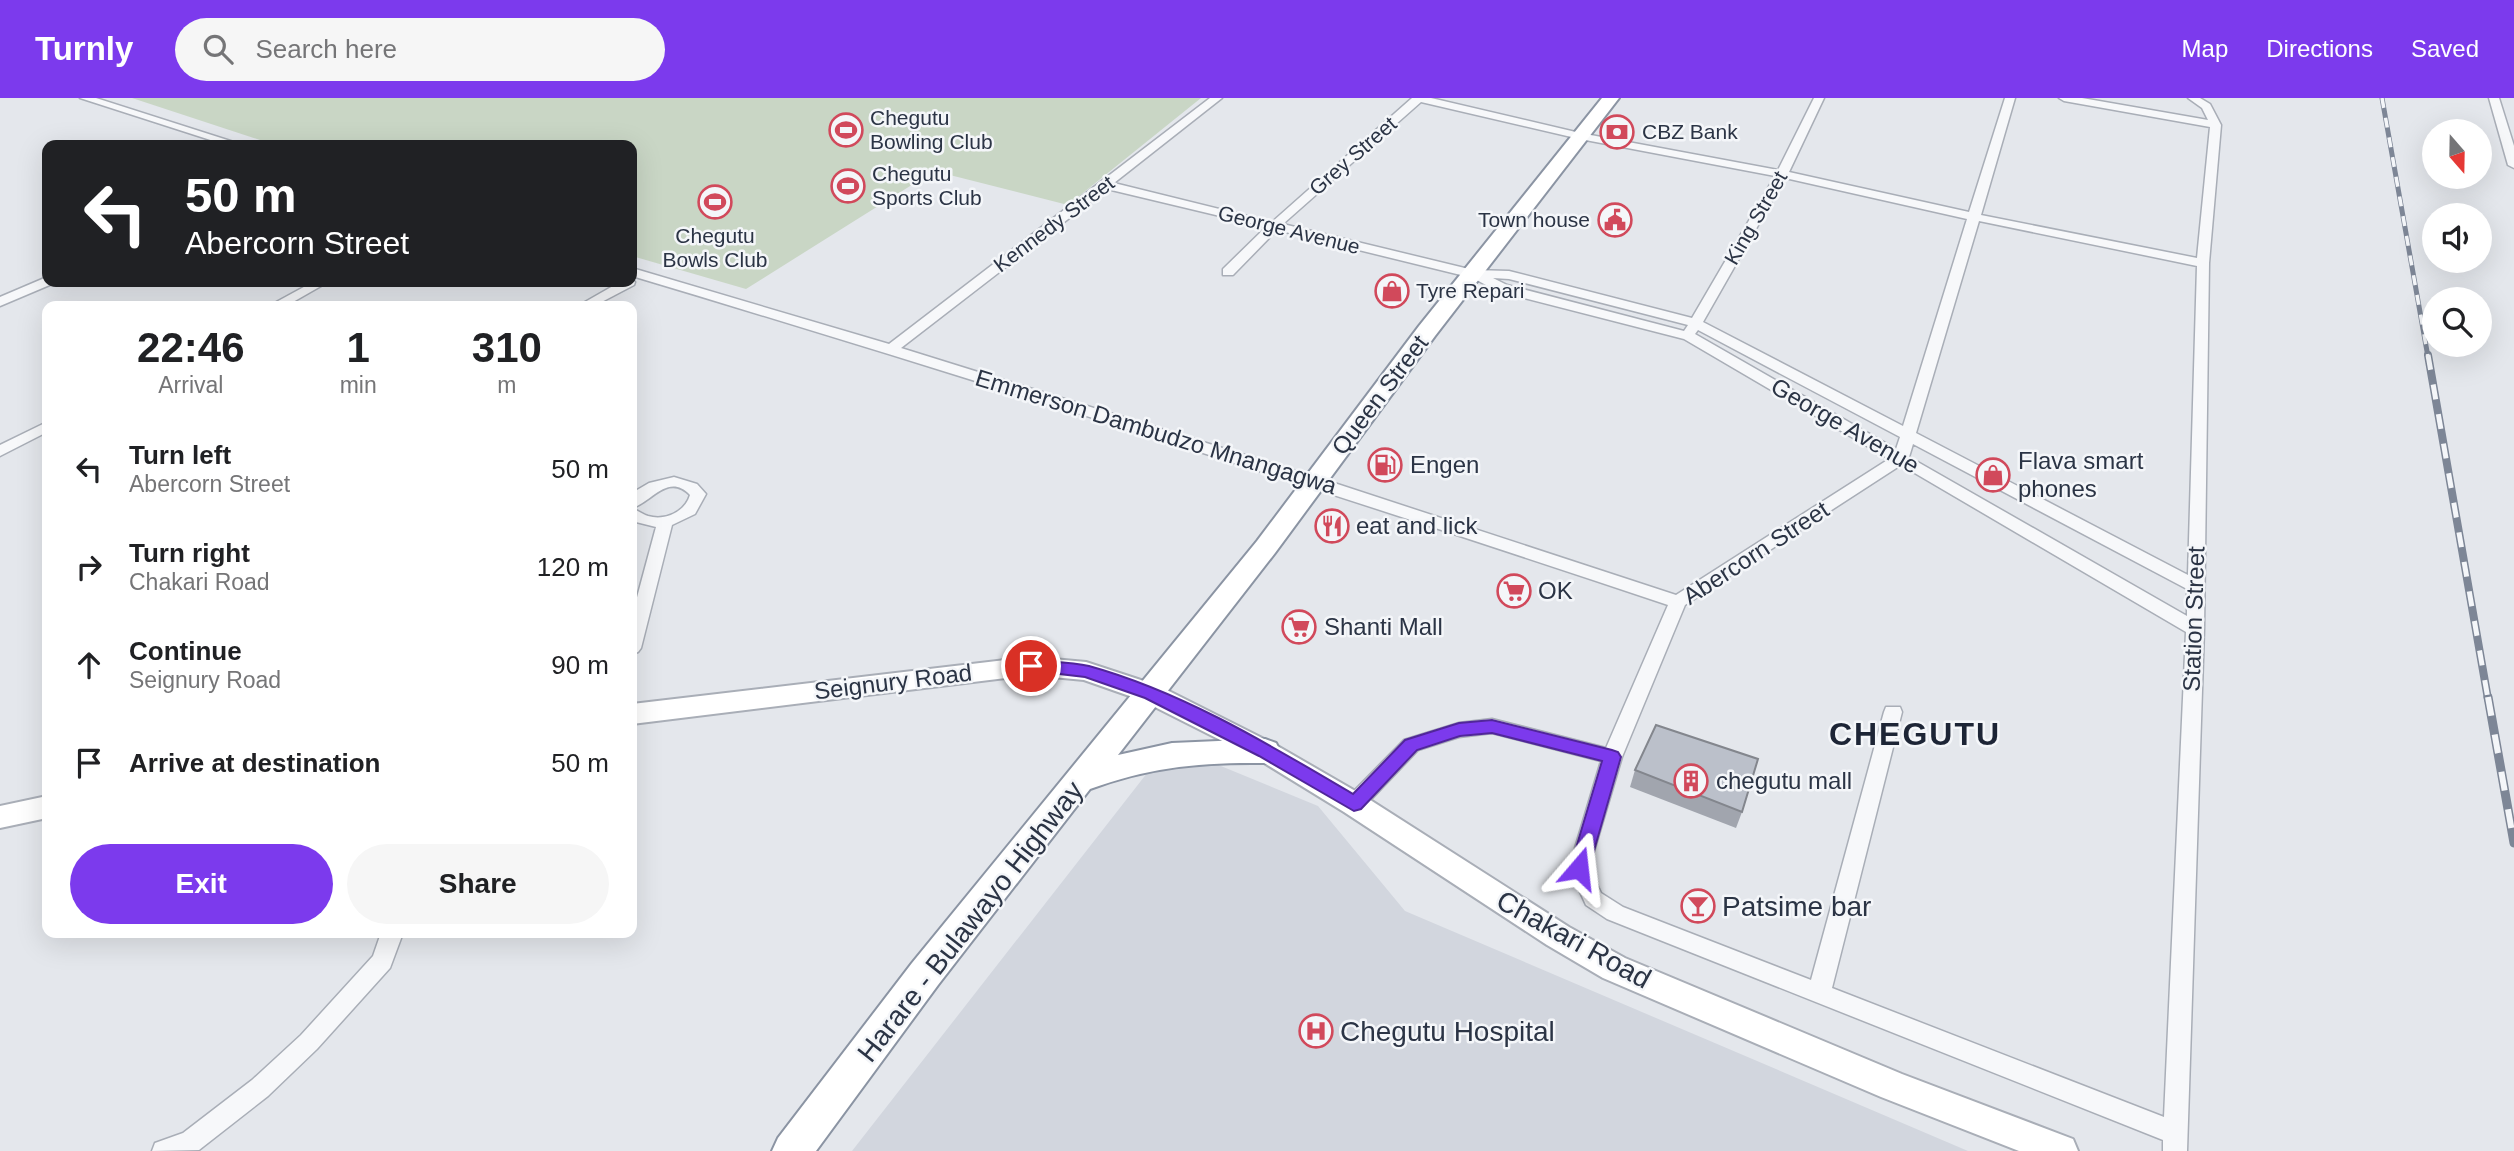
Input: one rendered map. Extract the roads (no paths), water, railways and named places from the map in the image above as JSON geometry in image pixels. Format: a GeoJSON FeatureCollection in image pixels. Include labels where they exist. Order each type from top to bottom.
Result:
{"type":"FeatureCollection","features":[{"type":"Feature","properties":{"kind":"highway","name":"Queen Street"},"geometry":{"type":"LineString","coordinates":[[1150,693],[1611,98]]}},
{"type":"Feature","properties":{"kind":"highway","name":"Harare - Bulawayo Highway"},"geometry":{"type":"LineString","coordinates":[[792,1151],[925,974],[1150,693]]}},
{"type":"Feature","properties":{"kind":"highway"},"geometry":{"type":"LineString","coordinates":[[1080,782],[1107,769],[1174,753],[1213,750],[1265,751]]}},
{"type":"Feature","properties":{"kind":"main road","name":"Seignury Road"},"geometry":{"type":"LineString","coordinates":[[637,713],[1031,666],[1086,671],[1150,693]]}},
{"type":"Feature","properties":{"kind":"main road","name":"Chakari Road"},"geometry":{"type":"LineString","coordinates":[[1150,693],[1265,751],[1354,804],[1558,936],[1614,968],[1894,1086],[2062,1151]]}},
{"type":"Feature","properties":{"kind":"main road"},"geometry":{"type":"LineString","coordinates":[[0,817],[42,808]]}},
{"type":"Feature","properties":{"kind":"street"},"geometry":{"type":"LineString","coordinates":[[85,98],[221,140]]}},
{"type":"Feature","properties":{"kind":"street","name":"Kennedy Street"},"geometry":{"type":"LineString","coordinates":[[891,349],[1217,98]]}},
{"type":"Feature","properties":{"kind":"street"},"geometry":{"type":"LineString","coordinates":[[1418,98],[1580,136],[1782,174],[1975,217],[2203,263]]}},
{"type":"Feature","properties":{"kind":"street","name":"Grey Street"},"geometry":{"type":"LineString","coordinates":[[1228,272],[1273,227],[1418,98]]}},
{"type":"Feature","properties":{"kind":"street","name":"King Street"},"geometry":{"type":"LineString","coordinates":[[1692,329],[1782,174],[1819,98]]}},
{"type":"Feature","properties":{"kind":"street"},"geometry":{"type":"LineString","coordinates":[[1901,458],[2010,98]]}},
{"type":"Feature","properties":{"kind":"street"},"geometry":{"type":"LineString","coordinates":[[2064,98],[2216,125]]}},
{"type":"Feature","properties":{"kind":"street"},"geometry":{"type":"LineString","coordinates":[[2193,98],[2206,106],[2216,125]]}},
{"type":"Feature","properties":{"kind":"street"},"geometry":{"type":"LineString","coordinates":[[2494,98],[2514,165]]}},
{"type":"Feature","properties":{"kind":"street","name":"Station Street"},"geometry":{"type":"LineString","coordinates":[[2175,1142],[2195,629],[2203,263],[2216,125]]}},
{"type":"Feature","properties":{"kind":"street","name":"George Avenue"},"geometry":{"type":"LineString","coordinates":[[1106,184],[1473,274],[1502,288],[1692,329],[1909,433],[2195,586]]}},
{"type":"Feature","properties":{"kind":"street","name":"Emmerson Dambudzo Mnangagwa"},"geometry":{"type":"LineString","coordinates":[[637,278],[891,349],[1316,482],[1678,602]]}},
{"type":"Feature","properties":{"kind":"street"},"geometry":{"type":"LineString","coordinates":[[0,302],[42,283]]}},
{"type":"Feature","properties":{"kind":"street"},"geometry":{"type":"LineString","coordinates":[[286,301],[312,287]]}},
{"type":"Feature","properties":{"kind":"street"},"geometry":{"type":"LineString","coordinates":[[593,301],[617,287]]}},
{"type":"Feature","properties":{"kind":"street","name":"George Avenue"},"geometry":{"type":"LineString","coordinates":[[1692,329],[1901,458],[2195,629]]}},
{"type":"Feature","properties":{"kind":"street"},"geometry":{"type":"LineString","coordinates":[[0,451],[42,429]]}},
{"type":"Feature","properties":{"kind":"street","name":"Abercorn Street"},"geometry":{"type":"LineString","coordinates":[[1901,458],[1678,602],[1612,757],[1579,868],[1593,899],[1615,913],[1819,993],[2175,1142]]}},
{"type":"Feature","properties":{"kind":"street"},"geometry":{"type":"LineString","coordinates":[[637,496],[656,485],[678,482],[694,488],[697,500],[693,507],[676,519],[644,522],[637,517]]}},
{"type":"Feature","properties":{"kind":"street"},"geometry":{"type":"LineString","coordinates":[[637,629],[665,522]]}},
{"type":"Feature","properties":{"kind":"street"},"geometry":{"type":"LineString","coordinates":[[1819,993],[1893,712]]}},
{"type":"Feature","properties":{"kind":"street"},"geometry":{"type":"LineString","coordinates":[[1354,804],[1411,745],[1459,730],[1492,726],[1612,757]]}},
{"type":"Feature","properties":{"kind":"street"},"geometry":{"type":"LineString","coordinates":[[164,1151],[190,1142],[260,1088],[309,1042],[382,961],[389,938]]}},
{"type":"Feature","properties":{"kind":"railway"},"geometry":{"type":"LineString","coordinates":[[2382,98],[2422,323]]}},
{"type":"Feature","properties":{"kind":"railway"},"geometry":{"type":"LineString","coordinates":[[2428,357],[2488,699]]}},
{"type":"Feature","properties":{"kind":"railway"},"geometry":{"type":"LineString","coordinates":[[2488,697],[2514,843]]}},
{"type":"Feature","properties":{"kind":"place","name":"Chegutu Bowling Club"},"geometry":{"type":"Point","coordinates":[846,130]}},
{"type":"Feature","properties":{"kind":"place","name":"CBZ Bank"},"geometry":{"type":"Point","coordinates":[1617,132]}},
{"type":"Feature","properties":{"kind":"place","name":"Chegutu Sports Club"},"geometry":{"type":"Point","coordinates":[848,186]}},
{"type":"Feature","properties":{"kind":"place","name":"Chegutu Bowls Club"},"geometry":{"type":"Point","coordinates":[715,202]}},
{"type":"Feature","properties":{"kind":"place","name":"Town house"},"geometry":{"type":"Point","coordinates":[1615,220]}},
{"type":"Feature","properties":{"kind":"place","name":"Tyre Repari"},"geometry":{"type":"Point","coordinates":[1392,291]}},
{"type":"Feature","properties":{"kind":"place","name":"Engen"},"geometry":{"type":"Point","coordinates":[1385,465]}},
{"type":"Feature","properties":{"kind":"place","name":"Flava smart phones"},"geometry":{"type":"Point","coordinates":[1993,475]}},
{"type":"Feature","properties":{"kind":"place","name":"eat and lick"},"geometry":{"type":"Point","coordinates":[1332,526]}},
{"type":"Feature","properties":{"kind":"place","name":"OK"},"geometry":{"type":"Point","coordinates":[1514,591]}},
{"type":"Feature","properties":{"kind":"place","name":"Shanti Mall"},"geometry":{"type":"Point","coordinates":[1299,627]}},
{"type":"Feature","properties":{"kind":"place","name":"chegutu mall"},"geometry":{"type":"Point","coordinates":[1691,781]}},
{"type":"Feature","properties":{"kind":"place","name":"Patsime bar"},"geometry":{"type":"Point","coordinates":[1698,906]}},
{"type":"Feature","properties":{"kind":"place","name":"Chegutu Hospital"},"geometry":{"type":"Point","coordinates":[1316,1031]}},
{"type":"Feature","properties":{"kind":"district","name":"CHEGUTU"},"geometry":{"type":"Point","coordinates":[1915,734]}}]}
